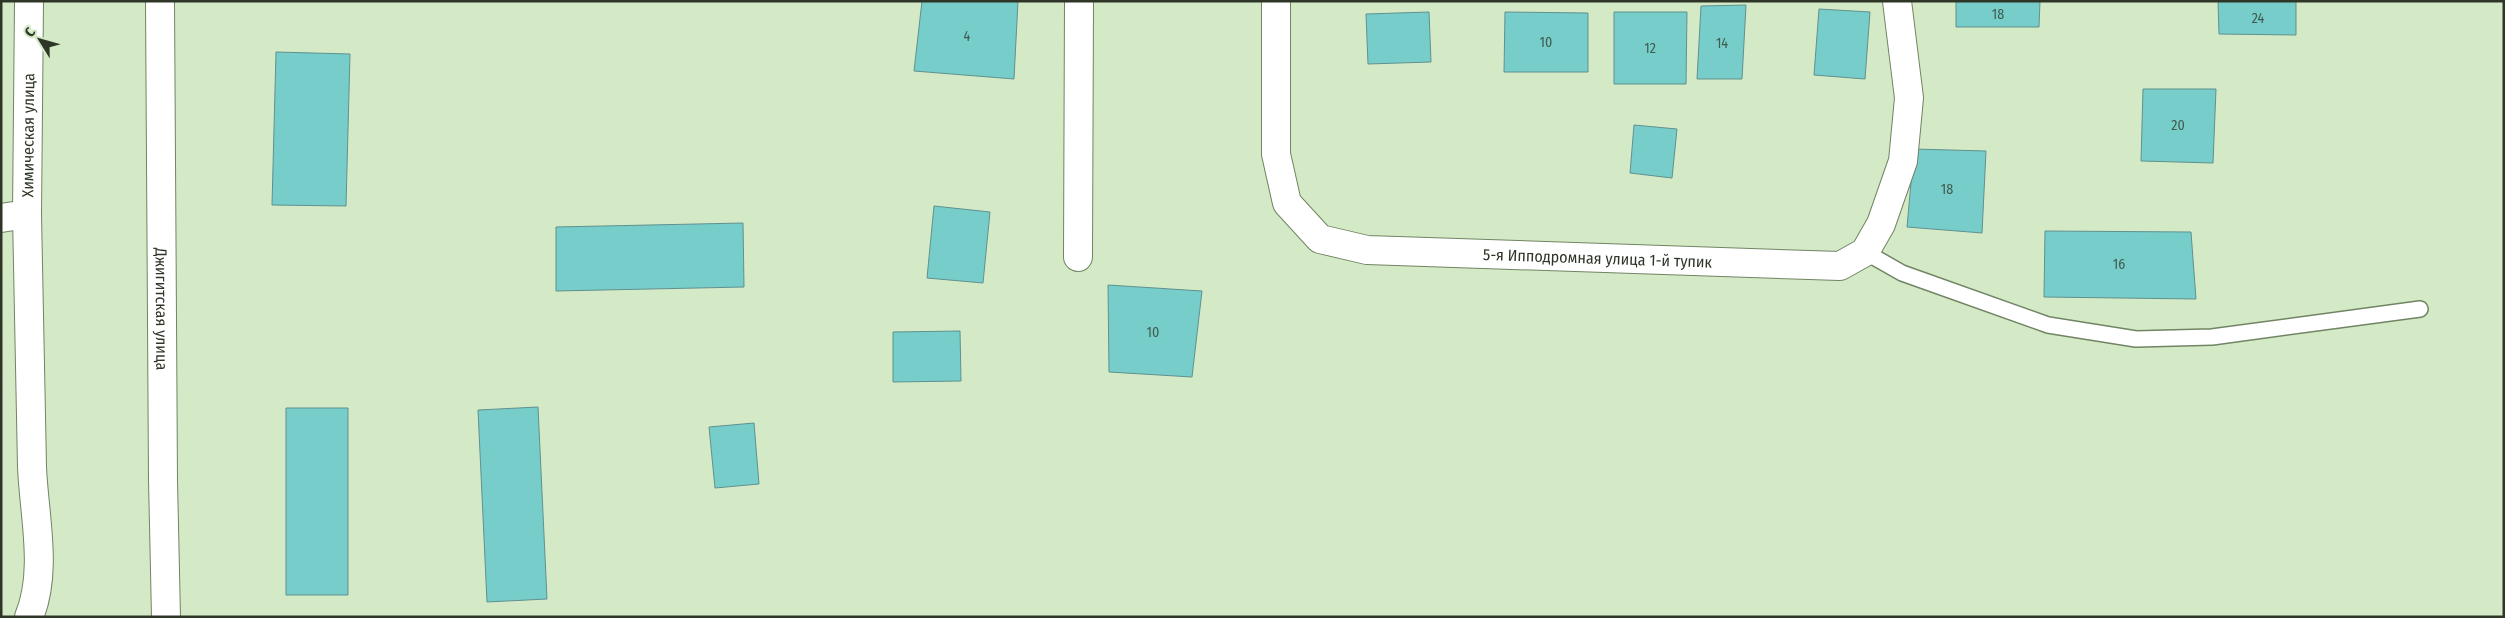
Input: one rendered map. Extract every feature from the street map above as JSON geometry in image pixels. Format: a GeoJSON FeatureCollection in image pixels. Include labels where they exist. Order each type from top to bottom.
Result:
{"type":"FeatureCollection","features":[{"type":"Feature","properties":{"kind":"street","name":"Химическая улица"},"geometry":{"type":"LineString","coordinates":[[29,1],[14,216],[38,540],[37,597],[29,617]]}},
{"type":"Feature","properties":{"kind":"street","name":"Джигитская улица"},"geometry":{"type":"LineString","coordinates":[[160,1],[163,480],[166,617]]}},
{"type":"Feature","properties":{"kind":"street"},"geometry":{"type":"LineString","coordinates":[[1078,257],[1079,1]]}},
{"type":"Feature","properties":{"kind":"street","name":"5-я Ипподромная улица 1-й тупик"},"geometry":{"type":"LineString","coordinates":[[1276,1],[1276,154],[1287,203],[1320,239],[1367,250],[1840,266],[1865,252]]}},
{"type":"Feature","properties":{"kind":"street"},"geometry":{"type":"LineString","coordinates":[[1865,252],[1881,224],[1903,160],[1909,98],[1897,1]]}},
{"type":"Feature","properties":{"kind":"lane"},"geometry":{"type":"LineString","coordinates":[[1865,252],[1902,273],[2048,325],[2136,339],[2212,337],[2420,309]]}},
{"type":"Feature","properties":{"kind":"building"},"geometry":{"type":"Polygon","coordinates":[[[922,1],[1018,1],[1014,79],[914,71],[922,1]]]}},
{"type":"Feature","properties":{"kind":"building"},"geometry":{"type":"Polygon","coordinates":[[[1956,1],[2040,1],[2039,27],[1956,27],[1956,1]]]}},
{"type":"Feature","properties":{"kind":"building"},"geometry":{"type":"Polygon","coordinates":[[[2218,1],[2296,1],[2296,35],[2219,34],[2218,1]]]}},
{"type":"Feature","properties":{"kind":"building"},"geometry":{"type":"Polygon","coordinates":[[[1746,5],[1742,79],[1697,79],[1701,6],[1746,5]]]}},
{"type":"Feature","properties":{"kind":"building"},"geometry":{"type":"Polygon","coordinates":[[[1819,9],[1870,12],[1865,79],[1814,75],[1819,9]]]}},
{"type":"Feature","properties":{"kind":"building"},"geometry":{"type":"Polygon","coordinates":[[[1429,12],[1431,62],[1368,64],[1366,14],[1429,12]]]}},
{"type":"Feature","properties":{"kind":"building"},"geometry":{"type":"Polygon","coordinates":[[[1505,12],[1588,13],[1588,72],[1504,72],[1505,12]]]}},
{"type":"Feature","properties":{"kind":"building"},"geometry":{"type":"Polygon","coordinates":[[[1614,12],[1687,12],[1686,84],[1614,84],[1614,12]]]}},
{"type":"Feature","properties":{"kind":"building"},"geometry":{"type":"Polygon","coordinates":[[[276,52],[350,54],[346,206],[272,205],[276,52]]]}},
{"type":"Feature","properties":{"kind":"building"},"geometry":{"type":"Polygon","coordinates":[[[2143,89],[2216,89],[2213,163],[2141,161],[2143,89]]]}},
{"type":"Feature","properties":{"kind":"building"},"geometry":{"type":"Polygon","coordinates":[[[1634,125],[1677,129],[1672,178],[1630,173],[1634,125]]]}},
{"type":"Feature","properties":{"kind":"building"},"geometry":{"type":"Polygon","coordinates":[[[1914,149],[1986,151],[1982,233],[1907,227],[1914,149]]]}},
{"type":"Feature","properties":{"kind":"building"},"geometry":{"type":"Polygon","coordinates":[[[934,206],[990,212],[983,283],[927,278],[934,206]]]}},
{"type":"Feature","properties":{"kind":"building"},"geometry":{"type":"Polygon","coordinates":[[[743,223],[744,287],[556,291],[556,227],[743,223]]]}},
{"type":"Feature","properties":{"kind":"building"},"geometry":{"type":"Polygon","coordinates":[[[2045,231],[2191,232],[2196,299],[2044,297],[2045,231]]]}},
{"type":"Feature","properties":{"kind":"building"},"geometry":{"type":"Polygon","coordinates":[[[1108,285],[1202,291],[1192,377],[1109,372],[1108,285]]]}},
{"type":"Feature","properties":{"kind":"building"},"geometry":{"type":"Polygon","coordinates":[[[960,331],[961,381],[893,382],[893,332],[960,331]]]}},
{"type":"Feature","properties":{"kind":"building"},"geometry":{"type":"Polygon","coordinates":[[[538,407],[547,599],[487,602],[478,410],[538,407]]]}},
{"type":"Feature","properties":{"kind":"building"},"geometry":{"type":"Polygon","coordinates":[[[286,408],[348,408],[348,595],[286,595],[286,408]]]}},
{"type":"Feature","properties":{"kind":"building"},"geometry":{"type":"Polygon","coordinates":[[[754,423],[759,484],[715,488],[709,427],[754,423]]]}}]}
